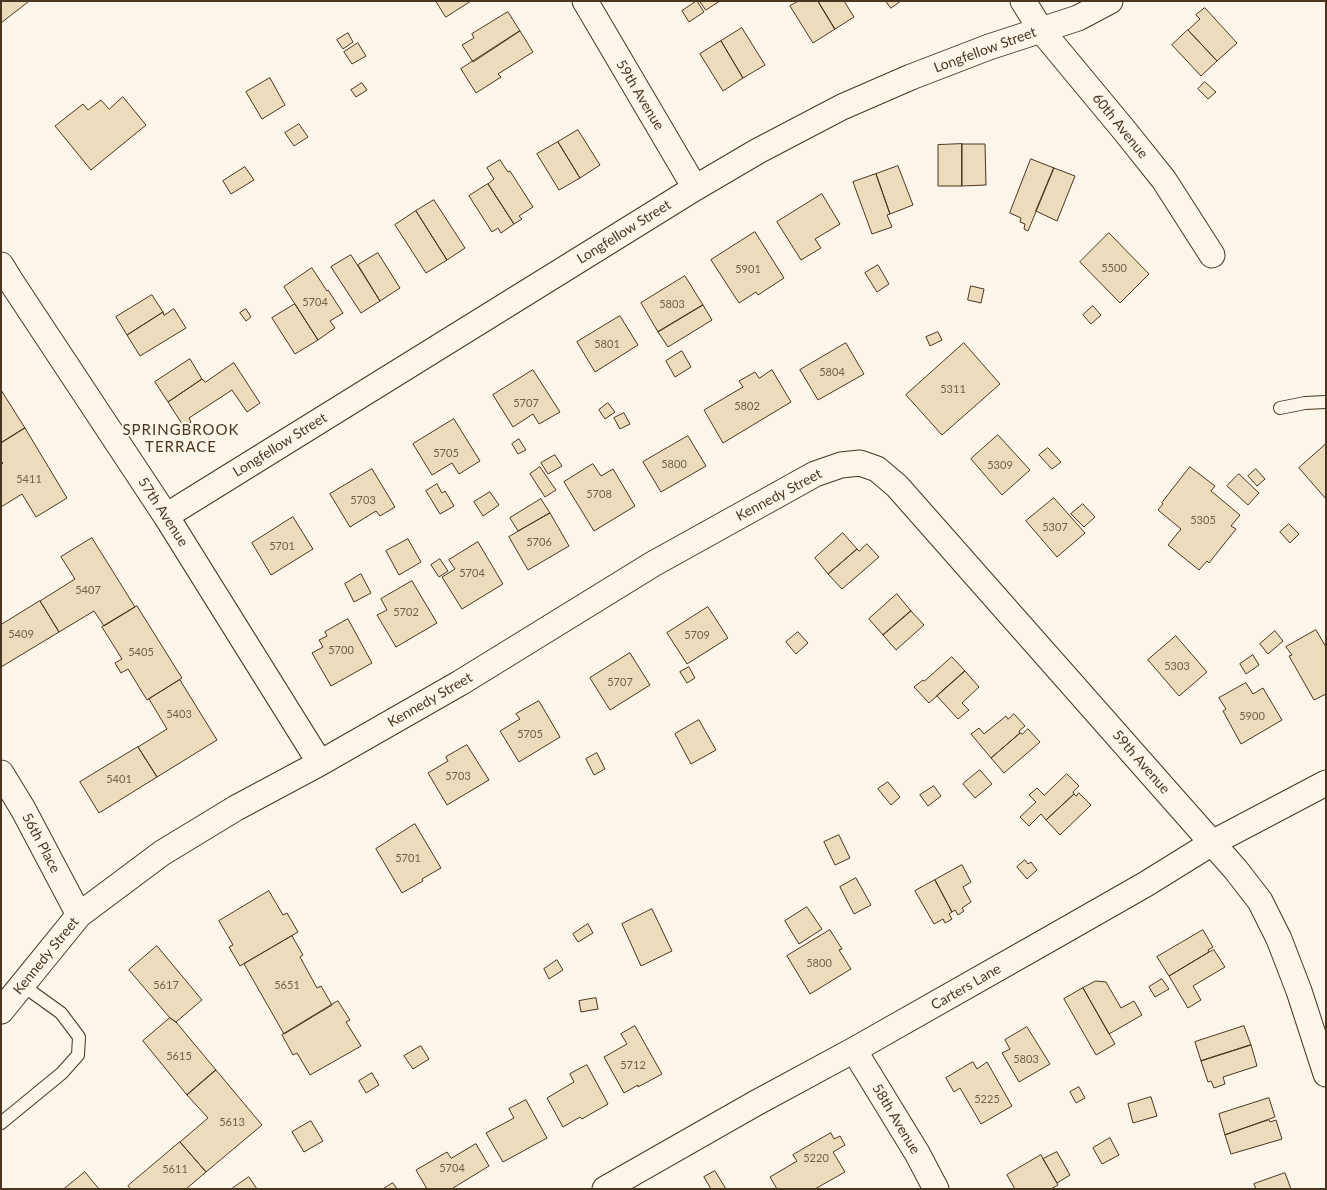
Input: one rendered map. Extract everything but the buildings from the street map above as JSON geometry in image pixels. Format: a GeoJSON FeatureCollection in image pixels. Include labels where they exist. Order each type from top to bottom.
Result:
{"type":"FeatureCollection","features":[{"type":"Feature","properties":{"kind":"street","name":"59th Avenue"},"geometry":{"type":"LineString","coordinates":[[585,1],[695,188]]}},
{"type":"Feature","properties":{"kind":"street","name":"60th Avenue"},"geometry":{"type":"LineString","coordinates":[[1023,1],[1041,30],[1164,180],[1212,255]]}},
{"type":"Feature","properties":{"kind":"street","name":"Longfellow Street"},"geometry":{"type":"LineString","coordinates":[[166,516],[695,188],[758,151],[842,107],[911,77],[989,47],[1078,18],[1110,1]]}},
{"type":"Feature","properties":{"kind":"street","name":"57th Avenue"},"geometry":{"type":"LineString","coordinates":[[1,265],[166,516],[320,763]]}},
{"type":"Feature","properties":{"kind":"street","name":"Kennedy Street"},"geometry":{"type":"LineString","coordinates":[[1,1011],[78,915],[162,853],[236,808],[320,763],[460,683],[653,564],[815,474],[841,465],[860,463],[877,469],[897,486]]}},
{"type":"Feature","properties":{"kind":"street","name":"59th Avenue"},"geometry":{"type":"LineString","coordinates":[[897,486],[1236,870],[1260,902],[1275,932],[1299,991],[1326,1074]]}},
{"type":"Feature","properties":{"kind":"street","name":"56th Place"},"geometry":{"type":"LineString","coordinates":[[1,773],[23,809],[78,915]]}},
{"type":"Feature","properties":{"kind":"street","name":"Carters Lane"},"geometry":{"type":"LineString","coordinates":[[605,1189],[1146,884],[1212,843],[1326,783]]}},
{"type":"Feature","properties":{"kind":"street","name":"58th Avenue"},"geometry":{"type":"LineString","coordinates":[[854,1050],[912,1145],[936,1189]]}},
{"type":"Feature","properties":{"kind":"lane"},"geometry":{"type":"LineString","coordinates":[[1280,408],[1305,403],[1326,402]]}},
{"type":"Feature","properties":{"kind":"lane"},"geometry":{"type":"LineString","coordinates":[[1,1123],[62,1073],[78,1055],[79,1037],[61,1012],[22,985]]}},
{"type":"Feature","properties":{"kind":"district","name":"SPRINGBROOK TERRACE"},"geometry":{"type":"Point","coordinates":[181,438]}}]}
